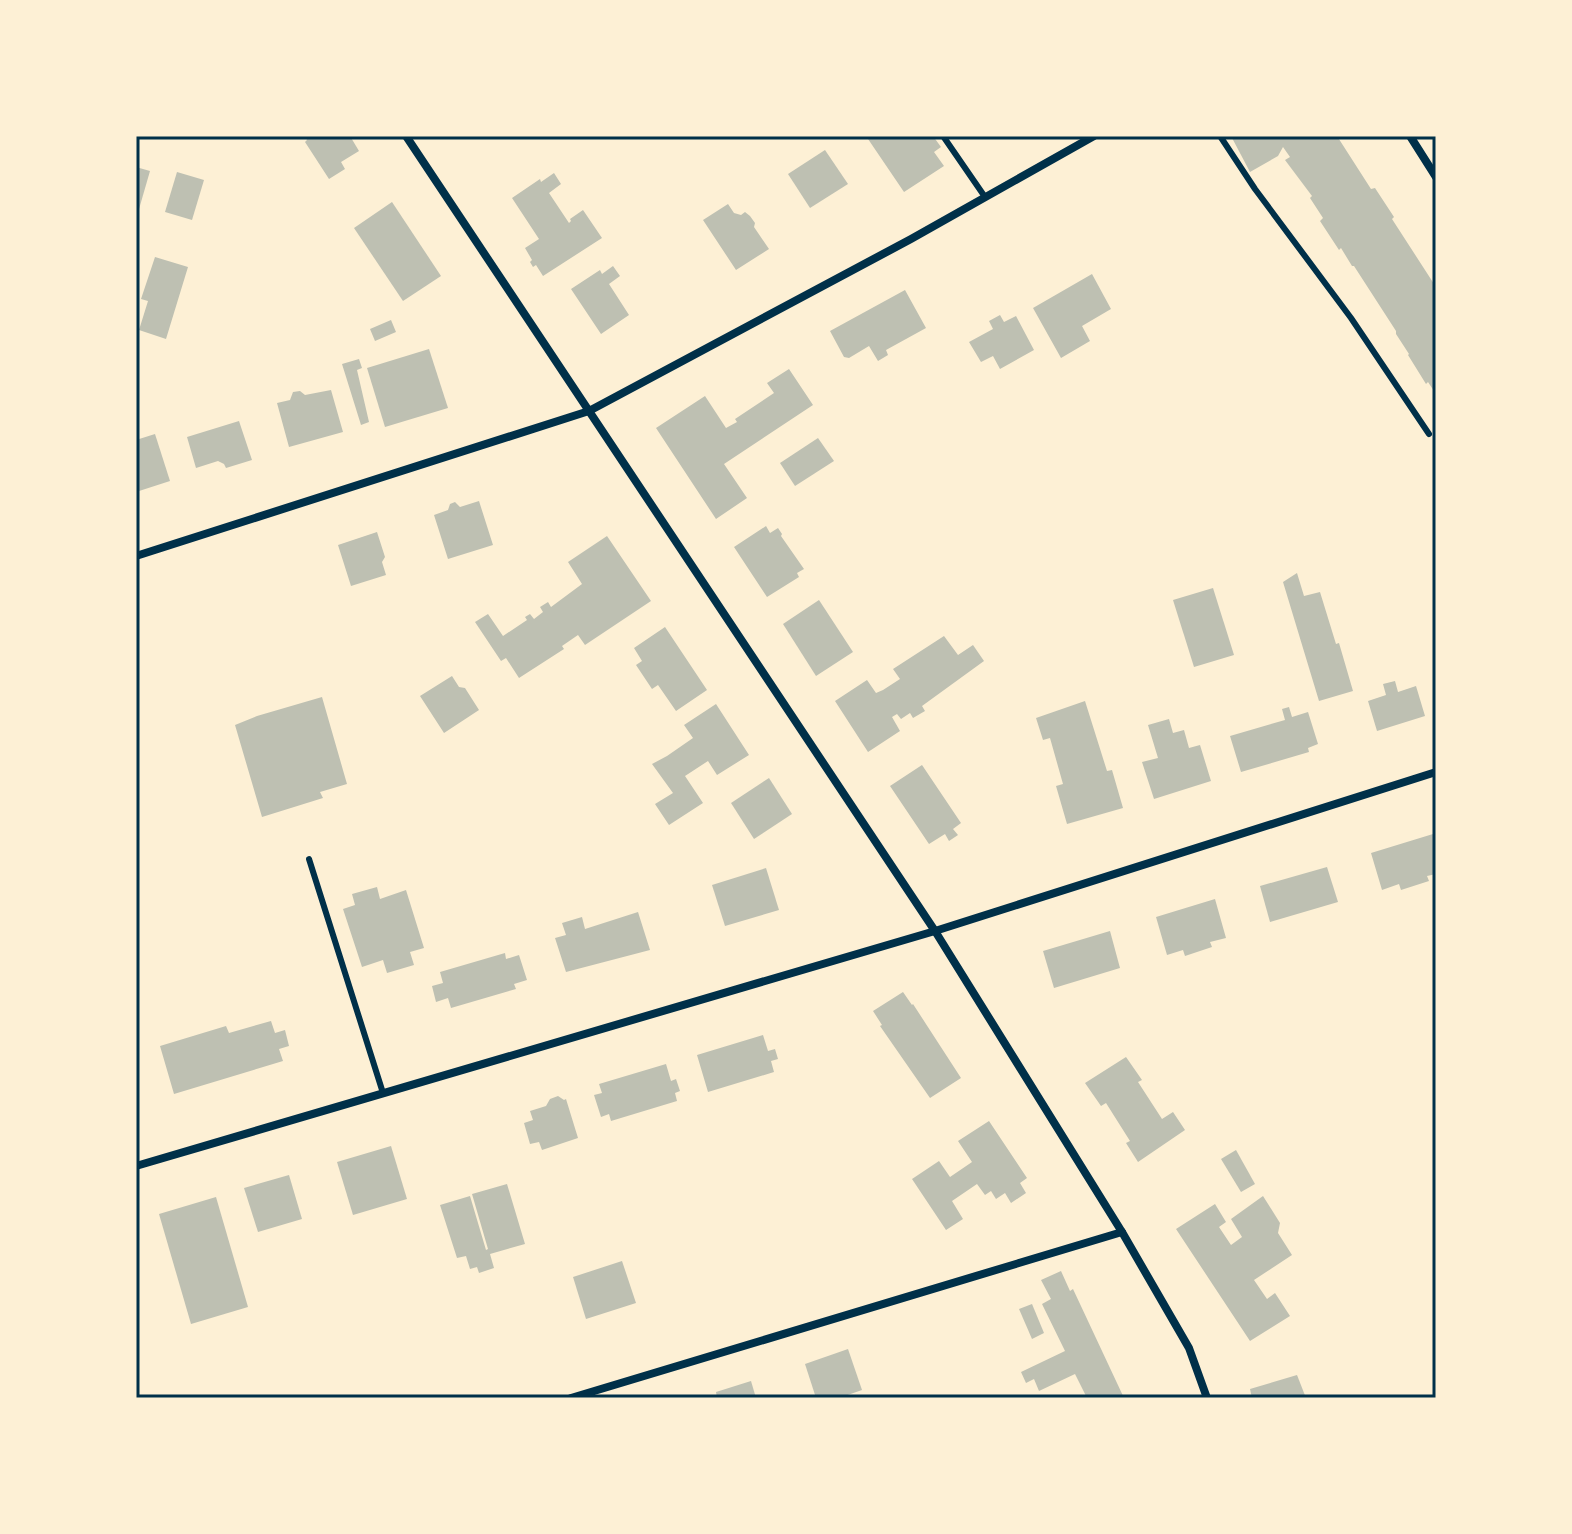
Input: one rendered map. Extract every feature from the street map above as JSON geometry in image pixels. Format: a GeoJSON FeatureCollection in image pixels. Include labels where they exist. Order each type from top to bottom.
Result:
{"type":"FeatureCollection","features":[{"type":"Feature","properties":{"kind":"street"},"geometry":{"type":"LineString","coordinates":[[406,136],[935,931],[1122,1232],[1189,1348],[1207,1398]]}},
{"type":"Feature","properties":{"kind":"street"},"geometry":{"type":"LineString","coordinates":[[136,556],[589,411],[897,247],[1094,136]]}},
{"type":"Feature","properties":{"kind":"street"},"geometry":{"type":"LineString","coordinates":[[1410,136],[1436,177]]}},
{"type":"Feature","properties":{"kind":"street"},"geometry":{"type":"LineString","coordinates":[[136,1166],[935,931],[1436,772]]}},
{"type":"Feature","properties":{"kind":"street"},"geometry":{"type":"LineString","coordinates":[[571,1398],[1122,1232]]}},
{"type":"Feature","properties":{"kind":"lane"},"geometry":{"type":"LineString","coordinates":[[943,136],[985,197]]}},
{"type":"Feature","properties":{"kind":"lane"},"geometry":{"type":"LineString","coordinates":[[1220,136],[1255,189],[1351,318],[1429,434]]}},
{"type":"Feature","properties":{"kind":"lane"},"geometry":{"type":"LineString","coordinates":[[309,859],[383,1093]]}},
{"type":"Feature","properties":{"kind":"building"},"geometry":{"type":"Polygon","coordinates":[[[305,136],[350,136],[359,151],[341,162],[345,169],[329,179],[305,142],[305,136]]]}},
{"type":"Feature","properties":{"kind":"building"},"geometry":{"type":"Polygon","coordinates":[[[866,136],[933,136],[941,147],[934,152],[944,166],[904,192],[866,136]]]}},
{"type":"Feature","properties":{"kind":"building"},"geometry":{"type":"Polygon","coordinates":[[[1231,136],[1337,136],[1371,189],[1375,188],[1436,287],[1436,394],[1428,382],[1426,384],[1354,266],[1320,221],[1323,218],[1310,198],[1312,196],[1285,160],[1290,157],[1283,147],[1278,156],[1250,172],[1231,136]]]}},
{"type":"Feature","properties":{"kind":"building"},"geometry":{"type":"Polygon","coordinates":[[[825,150],[848,184],[810,208],[788,174],[825,150]]]}},
{"type":"Feature","properties":{"kind":"building"},"geometry":{"type":"Polygon","coordinates":[[[136,167],[150,171],[137,216],[136,216],[136,167]]]}},
{"type":"Feature","properties":{"kind":"building"},"geometry":{"type":"Polygon","coordinates":[[[177,172],[204,180],[192,220],[165,212],[177,172]]]}},
{"type":"Feature","properties":{"kind":"building"},"geometry":{"type":"Polygon","coordinates":[[[554,173],[561,184],[549,193],[569,223],[583,210],[602,238],[543,276],[536,265],[533,267],[525,248],[539,239],[512,198],[554,173]]]}},
{"type":"Feature","properties":{"kind":"building"},"geometry":{"type":"Polygon","coordinates":[[[392,202],[441,276],[403,301],[354,228],[392,202]]]}},
{"type":"Feature","properties":{"kind":"building"},"geometry":{"type":"Polygon","coordinates":[[[728,204],[734,213],[741,215],[745,212],[750,216],[769,249],[736,270],[703,220],[728,204]]]}},
{"type":"Feature","properties":{"kind":"building"},"geometry":{"type":"Polygon","coordinates":[[[155,257],[188,267],[166,339],[139,330],[148,301],[141,299],[155,257]]]}},
{"type":"Feature","properties":{"kind":"building"},"geometry":{"type":"Polygon","coordinates":[[[613,266],[620,276],[609,284],[629,315],[601,334],[571,289],[600,270],[602,274],[613,266]]]}},
{"type":"Feature","properties":{"kind":"building"},"geometry":{"type":"Polygon","coordinates":[[[1092,274],[1111,309],[1082,326],[1090,341],[1061,358],[1033,308],[1092,274]]]}},
{"type":"Feature","properties":{"kind":"building"},"geometry":{"type":"Polygon","coordinates":[[[905,290],[926,328],[886,350],[888,355],[878,361],[869,346],[849,358],[844,357],[830,331],[905,290]]]}},
{"type":"Feature","properties":{"kind":"building"},"geometry":{"type":"Polygon","coordinates":[[[1000,315],[1004,322],[1016,316],[1034,350],[1000,369],[993,356],[981,362],[969,342],[993,329],[989,321],[1000,315]]]}},
{"type":"Feature","properties":{"kind":"building"},"geometry":{"type":"Polygon","coordinates":[[[391,320],[396,332],[375,341],[370,329],[391,320]]]}},
{"type":"Feature","properties":{"kind":"building"},"geometry":{"type":"Polygon","coordinates":[[[429,349],[448,408],[385,427],[367,368],[429,349]]]}},
{"type":"Feature","properties":{"kind":"building"},"geometry":{"type":"Polygon","coordinates":[[[359,359],[362,368],[357,370],[369,422],[361,425],[342,364],[359,359]]]}},
{"type":"Feature","properties":{"kind":"building"},"geometry":{"type":"Polygon","coordinates":[[[789,369],[813,405],[724,464],[747,498],[716,519],[656,428],[705,396],[726,428],[774,393],[767,383],[789,369]]]}},
{"type":"Feature","properties":{"kind":"building"},"geometry":{"type":"Polygon","coordinates":[[[331,390],[343,432],[289,447],[277,403],[290,400],[293,392],[300,391],[305,395],[331,390]]]}},
{"type":"Feature","properties":{"kind":"building"},"geometry":{"type":"Polygon","coordinates":[[[239,421],[252,460],[226,468],[218,461],[196,468],[187,437],[239,421]]]}},
{"type":"Feature","properties":{"kind":"building"},"geometry":{"type":"Polygon","coordinates":[[[155,434],[170,481],[136,492],[136,440],[155,434]]]}},
{"type":"Feature","properties":{"kind":"building"},"geometry":{"type":"Polygon","coordinates":[[[818,438],[834,461],[795,486],[780,463],[818,438]]]}},
{"type":"Feature","properties":{"kind":"building"},"geometry":{"type":"Polygon","coordinates":[[[479,501],[493,545],[448,559],[434,515],[448,510],[450,504],[455,502],[460,507],[479,501]]]}},
{"type":"Feature","properties":{"kind":"building"},"geometry":{"type":"Polygon","coordinates":[[[766,526],[770,533],[778,528],[804,569],[797,573],[799,577],[767,597],[734,547],[766,526]]]}},
{"type":"Feature","properties":{"kind":"building"},"geometry":{"type":"Polygon","coordinates":[[[377,532],[385,557],[382,562],[386,575],[351,586],[338,545],[377,532]]]}},
{"type":"Feature","properties":{"kind":"building"},"geometry":{"type":"Polygon","coordinates":[[[607,536],[651,601],[585,645],[578,635],[562,646],[564,649],[519,678],[506,658],[501,661],[475,622],[488,614],[503,636],[527,620],[525,617],[530,614],[534,619],[543,612],[540,607],[548,602],[551,607],[582,584],[568,562],[607,536]]]}},
{"type":"Feature","properties":{"kind":"building"},"geometry":{"type":"Polygon","coordinates":[[[1297,573],[1304,596],[1320,592],[1353,691],[1319,701],[1283,582],[1297,573]]]}},
{"type":"Feature","properties":{"kind":"building"},"geometry":{"type":"Polygon","coordinates":[[[1213,588],[1234,655],[1194,667],[1173,600],[1213,588]]]}},
{"type":"Feature","properties":{"kind":"building"},"geometry":{"type":"Polygon","coordinates":[[[819,600],[853,652],[816,676],[783,624],[819,600]]]}},
{"type":"Feature","properties":{"kind":"building"},"geometry":{"type":"Polygon","coordinates":[[[665,627],[707,690],[676,711],[658,685],[652,689],[636,665],[642,661],[634,648],[665,627]]]}},
{"type":"Feature","properties":{"kind":"building"},"geometry":{"type":"Polygon","coordinates":[[[944,636],[958,655],[973,645],[984,661],[922,706],[925,711],[913,718],[910,713],[901,719],[897,714],[892,717],[900,731],[868,752],[835,701],[867,680],[876,693],[883,690],[900,679],[893,669],[944,636]]]}},
{"type":"Feature","properties":{"kind":"building"},"geometry":{"type":"Polygon","coordinates":[[[452,676],[459,687],[465,688],[479,710],[444,733],[420,696],[452,676]]]}},
{"type":"Feature","properties":{"kind":"building"},"geometry":{"type":"Polygon","coordinates":[[[1395,681],[1398,692],[1416,686],[1425,716],[1377,731],[1368,701],[1386,695],[1383,684],[1395,681]]]}},
{"type":"Feature","properties":{"kind":"building"},"geometry":{"type":"Polygon","coordinates":[[[322,697],[347,784],[320,792],[323,798],[262,817],[235,725],[322,697]]]}},
{"type":"Feature","properties":{"kind":"building"},"geometry":{"type":"Polygon","coordinates":[[[1085,701],[1107,771],[1112,770],[1123,808],[1067,824],[1056,786],[1063,784],[1050,738],[1043,740],[1036,718],[1085,701]]]}},
{"type":"Feature","properties":{"kind":"building"},"geometry":{"type":"Polygon","coordinates":[[[716,704],[749,755],[717,775],[708,761],[685,776],[703,803],[669,825],[655,804],[673,793],[652,764],[693,738],[684,725],[716,704]]]}},
{"type":"Feature","properties":{"kind":"building"},"geometry":{"type":"Polygon","coordinates":[[[1289,707],[1292,717],[1308,712],[1318,744],[1308,748],[1309,752],[1241,772],[1230,736],[1285,720],[1282,709],[1289,707]]]}},
{"type":"Feature","properties":{"kind":"building"},"geometry":{"type":"Polygon","coordinates":[[[1169,719],[1173,733],[1184,730],[1189,748],[1200,745],[1211,781],[1154,799],[1142,762],[1158,758],[1148,725],[1169,719]]]}},
{"type":"Feature","properties":{"kind":"building"},"geometry":{"type":"Polygon","coordinates":[[[922,765],[961,823],[953,829],[958,835],[949,841],[945,834],[929,844],[890,786],[922,765]]]}},
{"type":"Feature","properties":{"kind":"building"},"geometry":{"type":"Polygon","coordinates":[[[769,778],[792,814],[754,839],[731,803],[769,778]]]}},
{"type":"Feature","properties":{"kind":"building"},"geometry":{"type":"Polygon","coordinates":[[[1433,834],[1436,874],[1427,876],[1429,881],[1401,890],[1399,884],[1382,890],[1371,853],[1433,834]]]}},
{"type":"Feature","properties":{"kind":"building"},"geometry":{"type":"Polygon","coordinates":[[[1327,867],[1338,902],[1270,922],[1260,886],[1327,867]]]}},
{"type":"Feature","properties":{"kind":"building"},"geometry":{"type":"Polygon","coordinates":[[[766,868],[779,910],[725,926],[712,885],[766,868]]]}},
{"type":"Feature","properties":{"kind":"building"},"geometry":{"type":"Polygon","coordinates":[[[377,887],[380,899],[406,890],[424,948],[410,952],[414,965],[387,973],[383,960],[362,967],[343,909],[355,905],[352,894],[377,887]]]}},
{"type":"Feature","properties":{"kind":"building"},"geometry":{"type":"Polygon","coordinates":[[[1215,899],[1226,938],[1210,942],[1212,947],[1185,956],[1183,950],[1167,955],[1156,917],[1215,899]]]}},
{"type":"Feature","properties":{"kind":"building"},"geometry":{"type":"Polygon","coordinates":[[[638,912],[650,950],[566,972],[555,938],[566,935],[562,923],[582,917],[585,929],[638,912]]]}},
{"type":"Feature","properties":{"kind":"building"},"geometry":{"type":"Polygon","coordinates":[[[1110,931],[1120,968],[1054,988],[1043,951],[1110,931]]]}},
{"type":"Feature","properties":{"kind":"building"},"geometry":{"type":"Polygon","coordinates":[[[505,953],[506,959],[519,955],[527,980],[514,984],[516,989],[451,1008],[448,998],[436,1002],[432,986],[443,983],[440,972],[505,953]]]}},
{"type":"Feature","properties":{"kind":"building"},"geometry":{"type":"Polygon","coordinates":[[[903,992],[961,1078],[930,1098],[873,1011],[903,992]]]}},
{"type":"Feature","properties":{"kind":"building"},"geometry":{"type":"Polygon","coordinates":[[[271,1021],[275,1033],[285,1030],[289,1046],[279,1049],[283,1061],[174,1094],[160,1046],[226,1026],[229,1033],[271,1021]]]}},
{"type":"Feature","properties":{"kind":"building"},"geometry":{"type":"Polygon","coordinates":[[[763,1035],[768,1051],[775,1049],[778,1059],[771,1061],[774,1072],[708,1092],[697,1055],[763,1035]]]}},
{"type":"Feature","properties":{"kind":"building"},"geometry":{"type":"Polygon","coordinates":[[[1126,1057],[1162,1119],[1173,1112],[1185,1130],[1138,1162],[1126,1143],[1130,1141],[1106,1103],[1101,1106],[1085,1083],[1126,1057]]]}},
{"type":"Feature","properties":{"kind":"building"},"geometry":{"type":"Polygon","coordinates":[[[666,1064],[671,1081],[676,1079],[680,1091],[675,1093],[677,1101],[611,1121],[609,1114],[601,1117],[594,1095],[602,1093],[599,1084],[666,1064]]]}},
{"type":"Feature","properties":{"kind":"building"},"geometry":{"type":"Polygon","coordinates":[[[558,1096],[566,1099],[578,1138],[542,1150],[539,1142],[530,1144],[524,1123],[533,1120],[530,1111],[546,1106],[550,1099],[558,1096]]]}},
{"type":"Feature","properties":{"kind":"building"},"geometry":{"type":"Polygon","coordinates":[[[989,1121],[1027,1178],[1020,1183],[1026,1193],[1011,1203],[1005,1193],[996,1199],[991,1191],[985,1195],[977,1184],[952,1201],[963,1219],[946,1230],[912,1179],[939,1161],[950,1177],[972,1162],[958,1141],[989,1121]]]}},
{"type":"Feature","properties":{"kind":"building"},"geometry":{"type":"Polygon","coordinates":[[[391,1146],[407,1199],[353,1215],[337,1162],[391,1146]]]}},
{"type":"Feature","properties":{"kind":"building"},"geometry":{"type":"Polygon","coordinates":[[[1236,1150],[1255,1184],[1241,1192],[1221,1159],[1236,1150]]]}},
{"type":"Feature","properties":{"kind":"building"},"geometry":{"type":"Polygon","coordinates":[[[289,1175],[302,1219],[258,1232],[244,1188],[289,1175]]]}},
{"type":"Feature","properties":{"kind":"building"},"geometry":{"type":"Polygon","coordinates":[[[507,1184],[525,1244],[490,1254],[494,1268],[479,1273],[477,1267],[470,1269],[466,1256],[457,1258],[440,1205],[470,1196],[486,1250],[472,1194],[507,1184]]]}},
{"type":"Feature","properties":{"kind":"building"},"geometry":{"type":"Polygon","coordinates":[[[1263,1196],[1280,1223],[1278,1233],[1292,1255],[1254,1280],[1267,1299],[1275,1293],[1290,1316],[1250,1341],[1176,1229],[1215,1204],[1226,1222],[1219,1227],[1231,1245],[1242,1237],[1231,1219],[1263,1196]]]}},
{"type":"Feature","properties":{"kind":"building"},"geometry":{"type":"Polygon","coordinates":[[[216,1197],[248,1307],[191,1324],[159,1214],[216,1197]]]}},
{"type":"Feature","properties":{"kind":"building"},"geometry":{"type":"Polygon","coordinates":[[[622,1261],[636,1303],[586,1319],[573,1277],[622,1261]]]}},
{"type":"Feature","properties":{"kind":"building"},"geometry":{"type":"Polygon","coordinates":[[[1061,1271],[1070,1291],[1073,1289],[1124,1398],[1087,1398],[1075,1374],[1039,1391],[1034,1379],[1026,1383],[1021,1372],[1065,1351],[1042,1304],[1051,1299],[1041,1280],[1061,1271]]]}},
{"type":"Feature","properties":{"kind":"building"},"geometry":{"type":"Polygon","coordinates":[[[1032,1304],[1044,1333],[1032,1339],[1019,1309],[1032,1304]]]}},
{"type":"Feature","properties":{"kind":"building"},"geometry":{"type":"Polygon","coordinates":[[[848,1349],[862,1390],[839,1398],[816,1398],[805,1364],[848,1349]]]}},
{"type":"Feature","properties":{"kind":"building"},"geometry":{"type":"Polygon","coordinates":[[[1297,1375],[1306,1398],[1252,1398],[1250,1389],[1297,1375]]]}},
{"type":"Feature","properties":{"kind":"building"},"geometry":{"type":"Polygon","coordinates":[[[751,1381],[756,1398],[717,1398],[716,1392],[751,1381]]]}}]}
